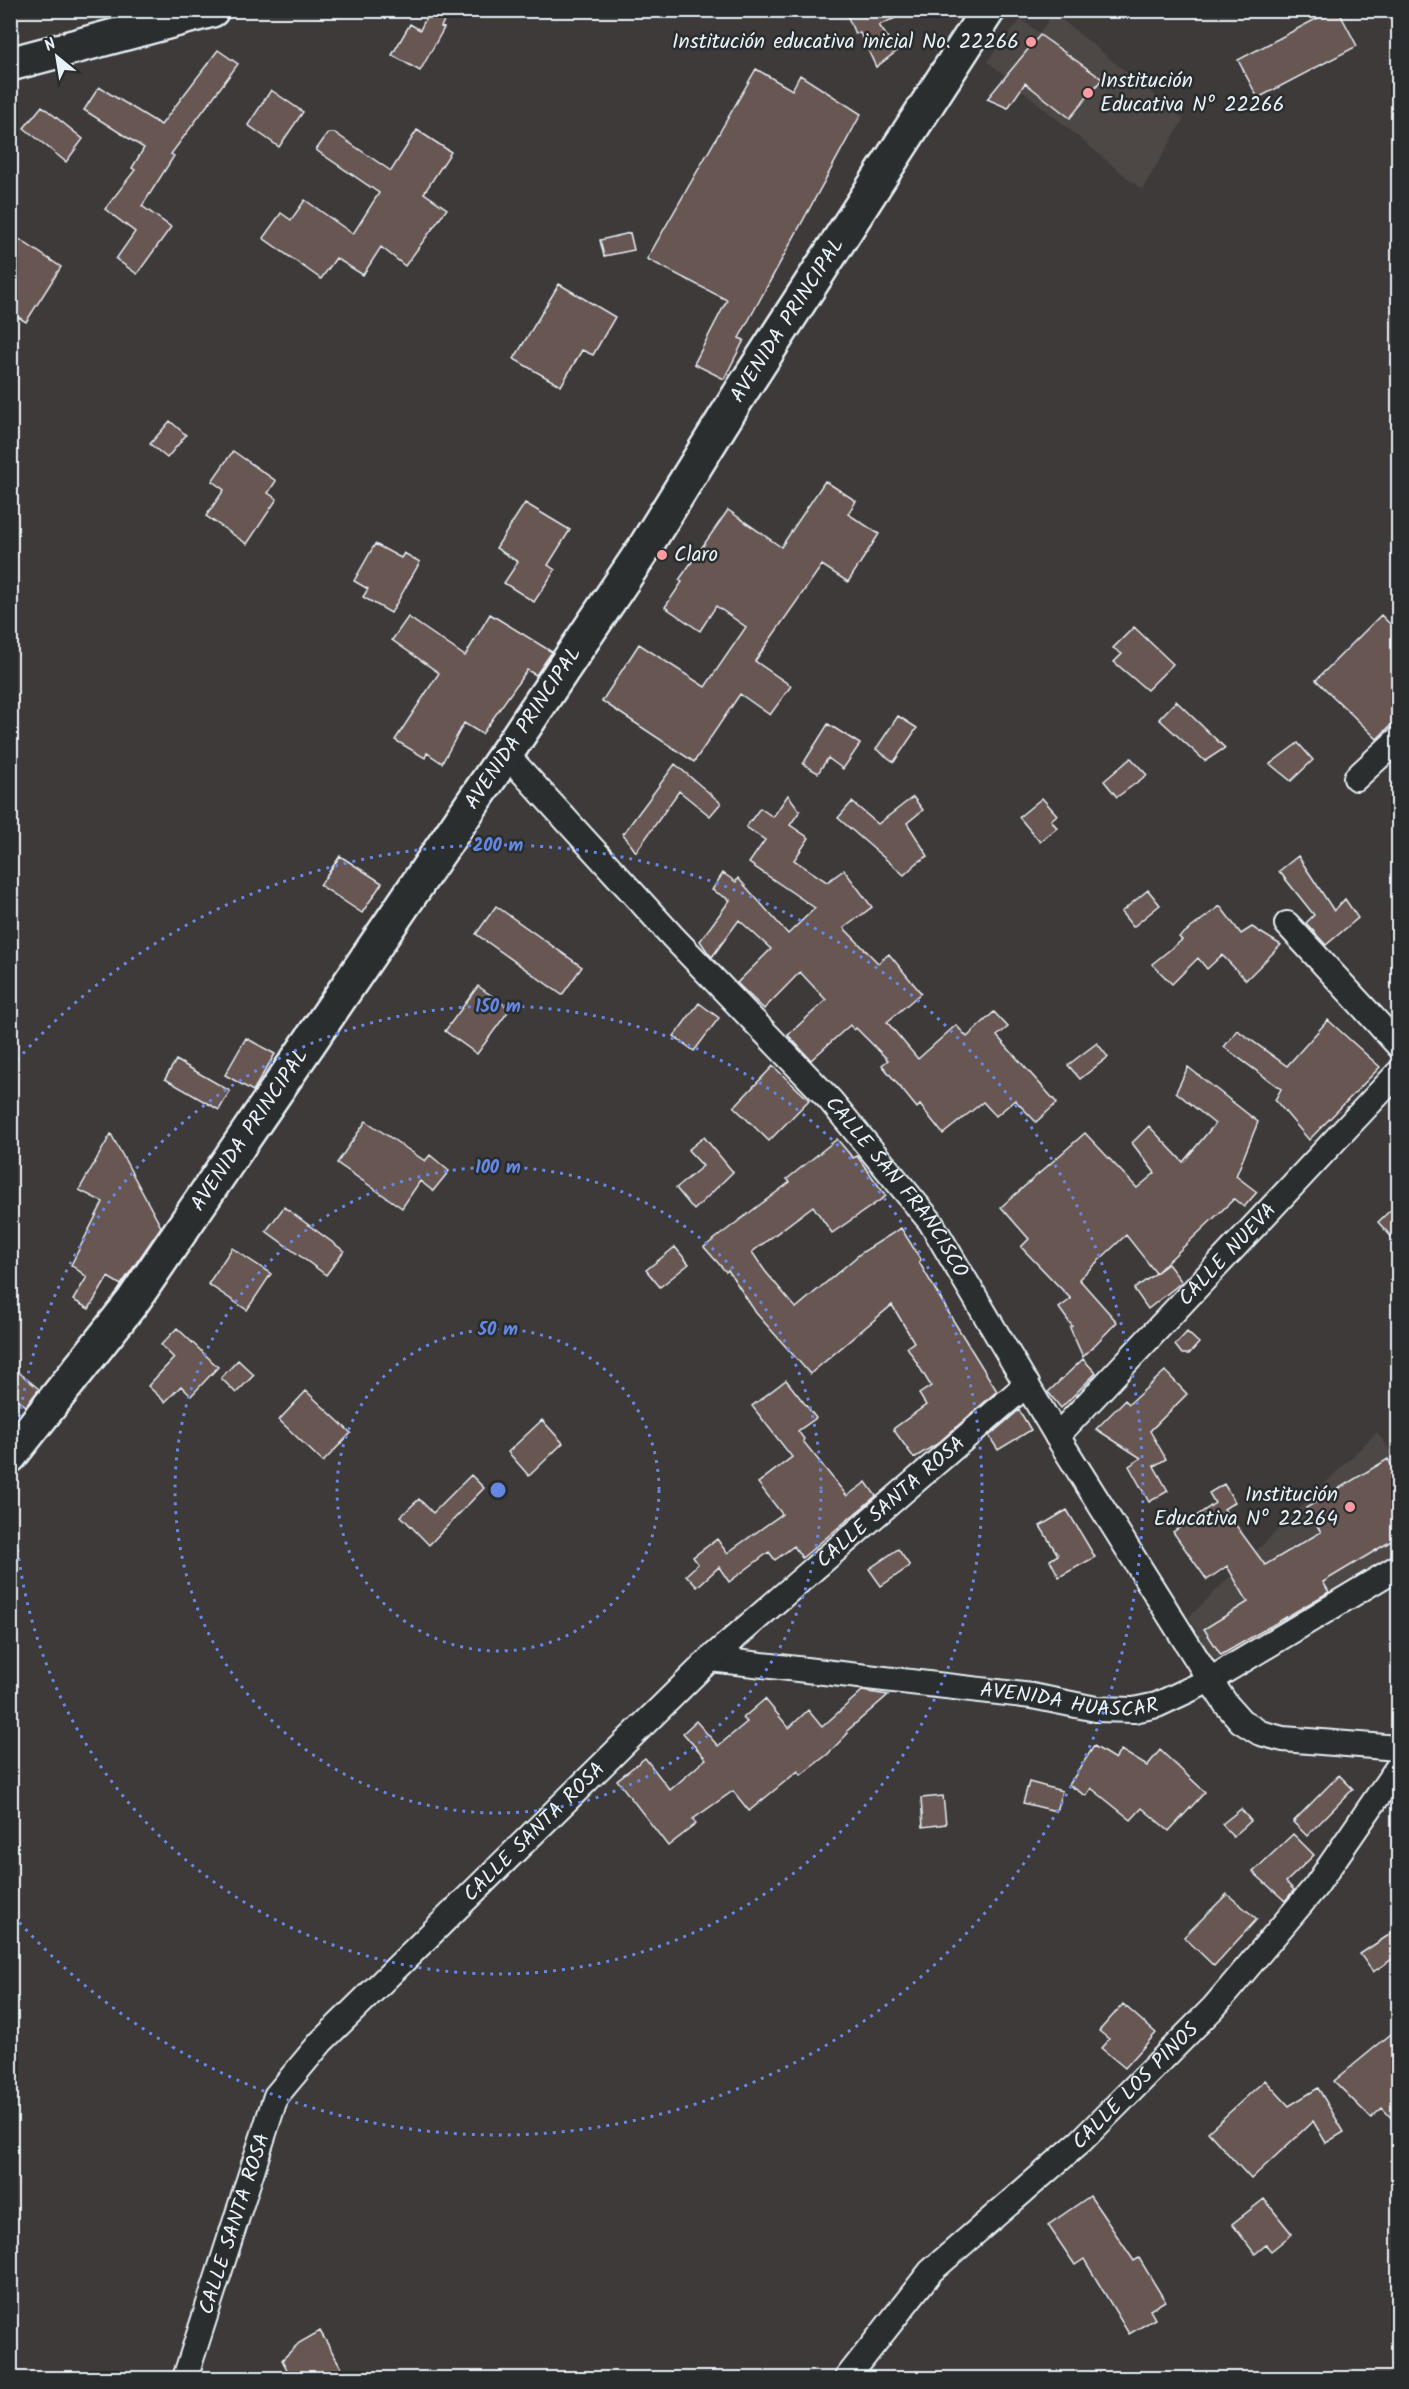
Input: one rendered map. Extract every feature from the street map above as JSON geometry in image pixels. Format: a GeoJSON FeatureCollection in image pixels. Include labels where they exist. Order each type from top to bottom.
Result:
{"type":"FeatureCollection","features":[{"type":"Feature","properties":{"kind":"main road"},"geometry":{"type":"LineString","coordinates":[[10,64],[212,10]]}},
{"type":"Feature","properties":{"kind":"main road","name":"AVENIDA PRINCIPAL"},"geometry":{"type":"LineString","coordinates":[[10,1456],[133,1301],[506,754],[645,547],[741,392],[988,10]]}},
{"type":"Feature","properties":{"kind":"street"},"geometry":{"type":"LineString","coordinates":[[1356,778],[1398,739]]}},
{"type":"Feature","properties":{"kind":"street","name":"CALLE SAN FRANCISCO"},"geometry":{"type":"LineString","coordinates":[[506,754],[673,937],[837,1108],[930,1221],[1057,1436],[1210,1680]]}},
{"type":"Feature","properties":{"kind":"street"},"geometry":{"type":"LineString","coordinates":[[1287,924],[1398,1046]]}},
{"type":"Feature","properties":{"kind":"street","name":"CALLE NUEVA"},"geometry":{"type":"LineString","coordinates":[[1057,1436],[1398,1074]]}},
{"type":"Feature","properties":{"kind":"street","name":"CALLE SANTA ROSA"},"geometry":{"type":"LineString","coordinates":[[185,2379],[276,2096],[321,2042],[710,1659],[1027,1384]]}},
{"type":"Feature","properties":{"kind":"street","name":"AVENIDA HUASCAR"},"geometry":{"type":"LineString","coordinates":[[710,1659],[1032,1696],[1096,1709],[1134,1710],[1157,1705],[1210,1680],[1398,1567]]}},
{"type":"Feature","properties":{"kind":"street"},"geometry":{"type":"LineString","coordinates":[[1210,1680],[1241,1721],[1260,1733],[1283,1739],[1398,1748]]}},
{"type":"Feature","properties":{"kind":"street","name":"CALLE LOS PINOS"},"geometry":{"type":"LineString","coordinates":[[847,2379],[931,2271],[1081,2141],[1214,2007],[1316,1886],[1398,1767]]}},
{"type":"Feature","properties":{"kind":"shaded area","name":"Institución Educativa Nº 22266"},"geometry":{"type":"Polygon","coordinates":[[[1054,13],[1184,119],[1142,190],[987,61],[1021,19],[1039,33],[1054,13]]]}},
{"type":"Feature","properties":{"kind":"shaded area","name":"Institución Educativa Nº 22264"},"geometry":{"type":"Polygon","coordinates":[[[1377,1432],[1398,1461],[1398,1552],[1223,1661],[1211,1656],[1189,1617],[1377,1432]]]}},
{"type":"Feature","properties":{"kind":"building"},"geometry":{"type":"Polygon","coordinates":[[[430,10],[449,10],[441,27],[444,28],[420,71],[392,55],[410,24],[420,30],[430,10]]]}},
{"type":"Feature","properties":{"kind":"building"},"geometry":{"type":"Polygon","coordinates":[[[845,10],[912,11],[879,25],[897,51],[876,67],[860,33],[855,34],[845,10]]]}},
{"type":"Feature","properties":{"kind":"building"},"geometry":{"type":"Polygon","coordinates":[[[1333,10],[1338,10],[1357,46],[1258,98],[1238,60],[1333,10]]]}},
{"type":"Feature","properties":{"kind":"building"},"geometry":{"type":"Polygon","coordinates":[[[1040,35],[1102,79],[1070,118],[1025,83],[1008,108],[987,99],[1040,35]]]}},
{"type":"Feature","properties":{"kind":"building"},"geometry":{"type":"Polygon","coordinates":[[[218,50],[238,64],[171,154],[174,156],[142,206],[171,227],[137,274],[116,259],[135,232],[105,209],[135,170],[132,168],[144,148],[84,110],[99,87],[161,125],[218,50]]]}},
{"type":"Feature","properties":{"kind":"building"},"geometry":{"type":"Polygon","coordinates":[[[756,69],[792,90],[800,75],[861,114],[739,338],[744,340],[724,379],[694,364],[727,300],[647,259],[756,69]]]}},
{"type":"Feature","properties":{"kind":"building"},"geometry":{"type":"Polygon","coordinates":[[[271,90],[303,112],[279,147],[248,125],[271,90]]]}},
{"type":"Feature","properties":{"kind":"building"},"geometry":{"type":"Polygon","coordinates":[[[42,106],[83,139],[66,162],[24,128],[42,106]]]}},
{"type":"Feature","properties":{"kind":"building"},"geometry":{"type":"Polygon","coordinates":[[[417,130],[451,152],[424,193],[447,209],[405,266],[381,247],[363,275],[336,258],[321,279],[263,238],[281,213],[291,220],[305,200],[353,234],[379,193],[316,150],[328,133],[335,133],[391,171],[417,130]]]}},
{"type":"Feature","properties":{"kind":"building"},"geometry":{"type":"Polygon","coordinates":[[[10,233],[61,267],[26,322],[10,312],[10,233]]]}},
{"type":"Feature","properties":{"kind":"building"},"geometry":{"type":"Polygon","coordinates":[[[630,233],[634,250],[604,256],[600,240],[630,233]]]}},
{"type":"Feature","properties":{"kind":"building"},"geometry":{"type":"Polygon","coordinates":[[[559,284],[615,317],[593,355],[582,350],[561,386],[514,359],[559,284]]]}},
{"type":"Feature","properties":{"kind":"building"},"geometry":{"type":"Polygon","coordinates":[[[170,421],[186,435],[167,458],[150,444],[170,421]]]}},
{"type":"Feature","properties":{"kind":"building"},"geometry":{"type":"Polygon","coordinates":[[[233,451],[276,481],[268,493],[277,499],[247,544],[206,516],[224,490],[212,481],[233,451]]]}},
{"type":"Feature","properties":{"kind":"building"},"geometry":{"type":"Polygon","coordinates":[[[825,481],[856,501],[848,514],[879,534],[848,582],[822,565],[755,661],[791,686],[770,715],[740,694],[694,762],[602,701],[639,644],[705,687],[746,627],[716,606],[700,631],[665,607],[682,582],[679,580],[728,510],[781,547],[825,481]]]}},
{"type":"Feature","properties":{"kind":"building"},"geometry":{"type":"Polygon","coordinates":[[[525,503],[570,530],[548,565],[555,570],[534,602],[504,583],[518,562],[496,548],[525,503]]]}},
{"type":"Feature","properties":{"kind":"building"},"geometry":{"type":"Polygon","coordinates":[[[375,544],[401,558],[404,553],[420,562],[391,613],[363,597],[368,589],[354,581],[375,544]]]}},
{"type":"Feature","properties":{"kind":"building"},"geometry":{"type":"Polygon","coordinates":[[[490,614],[552,652],[536,675],[527,670],[482,734],[464,723],[442,763],[427,753],[425,758],[395,740],[439,673],[392,640],[408,617],[465,656],[490,614]]]}},
{"type":"Feature","properties":{"kind":"building"},"geometry":{"type":"Polygon","coordinates":[[[1381,615],[1398,632],[1398,718],[1377,739],[1316,680],[1381,615]]]}},
{"type":"Feature","properties":{"kind":"building"},"geometry":{"type":"Polygon","coordinates":[[[1134,627],[1173,664],[1147,690],[1114,662],[1122,654],[1113,648],[1134,627]]]}},
{"type":"Feature","properties":{"kind":"building"},"geometry":{"type":"Polygon","coordinates":[[[1176,701],[1225,748],[1205,761],[1159,719],[1176,701]]]}},
{"type":"Feature","properties":{"kind":"building"},"geometry":{"type":"Polygon","coordinates":[[[898,716],[917,728],[894,762],[876,749],[898,716]]]}},
{"type":"Feature","properties":{"kind":"building"},"geometry":{"type":"Polygon","coordinates":[[[828,724],[860,744],[843,769],[828,758],[818,773],[803,764],[828,724]]]}},
{"type":"Feature","properties":{"kind":"building"},"geometry":{"type":"Polygon","coordinates":[[[1298,743],[1313,760],[1291,781],[1270,764],[1298,743]]]}},
{"type":"Feature","properties":{"kind":"building"},"geometry":{"type":"Polygon","coordinates":[[[1131,758],[1147,775],[1117,797],[1104,781],[1131,758]]]}},
{"type":"Feature","properties":{"kind":"building"},"geometry":{"type":"Polygon","coordinates":[[[675,764],[721,803],[710,816],[679,791],[636,852],[623,834],[675,764]]]}},
{"type":"Feature","properties":{"kind":"building"},"geometry":{"type":"Polygon","coordinates":[[[788,795],[800,811],[790,825],[809,838],[794,860],[827,882],[844,870],[872,907],[844,928],[878,963],[889,954],[921,993],[887,1022],[918,1059],[956,1025],[967,1037],[994,1012],[1008,1027],[997,1036],[1057,1103],[1036,1122],[1015,1100],[996,1116],[983,1102],[943,1134],[920,1105],[917,1108],[882,1065],[888,1060],[856,1028],[854,1030],[850,1025],[811,1060],[788,1035],[826,1000],[800,972],[764,1009],[737,983],[771,949],[739,920],[712,957],[709,954],[700,941],[730,900],[712,890],[723,873],[736,882],[738,878],[788,934],[815,908],[749,863],[765,840],[746,827],[760,808],[773,817],[788,795]]]}},
{"type":"Feature","properties":{"kind":"building"},"geometry":{"type":"Polygon","coordinates":[[[913,797],[923,810],[907,823],[928,856],[904,875],[838,818],[852,802],[878,824],[913,797]]]}},
{"type":"Feature","properties":{"kind":"building"},"geometry":{"type":"Polygon","coordinates":[[[1042,798],[1057,815],[1051,820],[1057,828],[1040,842],[1019,817],[1042,798]]]}},
{"type":"Feature","properties":{"kind":"building"},"geometry":{"type":"Polygon","coordinates":[[[340,856],[382,883],[362,913],[320,885],[340,856]]]}},
{"type":"Feature","properties":{"kind":"building"},"geometry":{"type":"Polygon","coordinates":[[[1298,856],[1334,911],[1345,899],[1358,918],[1326,945],[1306,923],[1314,915],[1279,871],[1298,856]]]}},
{"type":"Feature","properties":{"kind":"building"},"geometry":{"type":"Polygon","coordinates":[[[1148,890],[1160,905],[1133,927],[1121,912],[1148,890]]]}},
{"type":"Feature","properties":{"kind":"building"},"geometry":{"type":"Polygon","coordinates":[[[496,906],[582,967],[562,995],[476,934],[496,906]]]}},
{"type":"Feature","properties":{"kind":"building"},"geometry":{"type":"Polygon","coordinates":[[[1220,906],[1241,934],[1252,927],[1281,945],[1246,980],[1222,955],[1207,969],[1198,958],[1172,984],[1152,964],[1182,940],[1179,937],[1220,906]]]}},
{"type":"Feature","properties":{"kind":"building"},"geometry":{"type":"Polygon","coordinates":[[[478,986],[510,1009],[477,1054],[445,1031],[478,986]]]}},
{"type":"Feature","properties":{"kind":"building"},"geometry":{"type":"Polygon","coordinates":[[[699,1003],[719,1018],[694,1051],[674,1036],[699,1003]]]}},
{"type":"Feature","properties":{"kind":"building"},"geometry":{"type":"Polygon","coordinates":[[[1328,1020],[1380,1067],[1309,1140],[1275,1100],[1281,1089],[1224,1047],[1237,1030],[1287,1066],[1328,1020]]]}},
{"type":"Feature","properties":{"kind":"building"},"geometry":{"type":"Polygon","coordinates":[[[246,1038],[275,1054],[253,1091],[225,1075],[246,1038]]]}},
{"type":"Feature","properties":{"kind":"building"},"geometry":{"type":"Polygon","coordinates":[[[1097,1043],[1108,1057],[1080,1079],[1068,1065],[1097,1043]]]}},
{"type":"Feature","properties":{"kind":"building"},"geometry":{"type":"Polygon","coordinates":[[[176,1060],[230,1091],[219,1110],[165,1079],[176,1060]]]}},
{"type":"Feature","properties":{"kind":"building"},"geometry":{"type":"Polygon","coordinates":[[[773,1066],[809,1100],[769,1141],[734,1107],[773,1066]]]}},
{"type":"Feature","properties":{"kind":"building"},"geometry":{"type":"Polygon","coordinates":[[[1188,1067],[1258,1122],[1236,1176],[1257,1192],[1244,1207],[1234,1199],[1156,1273],[1126,1235],[1079,1279],[1117,1322],[1083,1357],[1070,1328],[1072,1326],[1059,1308],[1071,1299],[1021,1247],[1029,1239],[1001,1207],[1085,1133],[1137,1188],[1155,1173],[1132,1143],[1149,1126],[1183,1162],[1215,1124],[1176,1092],[1188,1067]]]}},
{"type":"Feature","properties":{"kind":"building"},"geometry":{"type":"Polygon","coordinates":[[[366,1121],[425,1161],[430,1155],[449,1171],[433,1191],[420,1181],[402,1208],[337,1163],[366,1121]]]}},
{"type":"Feature","properties":{"kind":"building"},"geometry":{"type":"Polygon","coordinates":[[[111,1134],[161,1227],[121,1285],[108,1277],[89,1309],[73,1300],[87,1277],[71,1265],[103,1202],[79,1190],[111,1134]]]}},
{"type":"Feature","properties":{"kind":"building"},"geometry":{"type":"Polygon","coordinates":[[[704,1137],[733,1172],[694,1210],[676,1188],[703,1166],[688,1150],[704,1137]]]}},
{"type":"Feature","properties":{"kind":"building"},"geometry":{"type":"Polygon","coordinates":[[[837,1139],[853,1158],[857,1156],[886,1196],[832,1233],[813,1206],[752,1252],[796,1308],[861,1253],[901,1228],[953,1320],[997,1391],[937,1444],[914,1458],[893,1429],[926,1405],[919,1394],[931,1386],[907,1347],[914,1342],[892,1305],[810,1374],[756,1313],[728,1270],[726,1272],[704,1247],[790,1182],[787,1179],[837,1139]]]}},
{"type":"Feature","properties":{"kind":"building"},"geometry":{"type":"Polygon","coordinates":[[[1398,1203],[1398,1244],[1378,1222],[1398,1203]]]}},
{"type":"Feature","properties":{"kind":"building"},"geometry":{"type":"Polygon","coordinates":[[[284,1207],[344,1251],[326,1275],[266,1231],[284,1207]]]}},
{"type":"Feature","properties":{"kind":"building"},"geometry":{"type":"Polygon","coordinates":[[[675,1247],[689,1264],[660,1287],[646,1270],[675,1247]]]}},
{"type":"Feature","properties":{"kind":"building"},"geometry":{"type":"Polygon","coordinates":[[[232,1248],[271,1274],[247,1310],[208,1284],[232,1248]]]}},
{"type":"Feature","properties":{"kind":"building"},"geometry":{"type":"Polygon","coordinates":[[[1168,1264],[1182,1282],[1148,1309],[1134,1289],[1168,1264]]]}},
{"type":"Feature","properties":{"kind":"building"},"geometry":{"type":"Polygon","coordinates":[[[177,1328],[218,1367],[191,1396],[181,1386],[165,1402],[148,1386],[174,1358],[161,1345],[177,1328]]]}},
{"type":"Feature","properties":{"kind":"building"},"geometry":{"type":"Polygon","coordinates":[[[1187,1332],[1199,1343],[1189,1354],[1182,1354],[1175,1345],[1187,1332]]]}},
{"type":"Feature","properties":{"kind":"building"},"geometry":{"type":"Polygon","coordinates":[[[1083,1359],[1096,1373],[1061,1408],[1048,1392],[1083,1359]]]}},
{"type":"Feature","properties":{"kind":"building"},"geometry":{"type":"Polygon","coordinates":[[[238,1360],[254,1375],[236,1393],[221,1378],[238,1360]]]}},
{"type":"Feature","properties":{"kind":"building"},"geometry":{"type":"Polygon","coordinates":[[[10,1365],[39,1389],[26,1406],[10,1394],[10,1365]]]}},
{"type":"Feature","properties":{"kind":"building"},"geometry":{"type":"Polygon","coordinates":[[[1165,1371],[1187,1394],[1150,1431],[1166,1459],[1154,1466],[1168,1491],[1149,1502],[1129,1466],[1141,1458],[1096,1429],[1125,1400],[1129,1404],[1165,1371]]]}},
{"type":"Feature","properties":{"kind":"building"},"geometry":{"type":"Polygon","coordinates":[[[786,1380],[816,1418],[798,1431],[803,1441],[847,1496],[866,1482],[876,1496],[802,1558],[794,1546],[775,1560],[769,1552],[729,1582],[719,1567],[697,1587],[686,1575],[698,1564],[693,1557],[717,1539],[727,1553],[782,1514],[758,1483],[792,1457],[752,1406],[786,1380]]]}},
{"type":"Feature","properties":{"kind":"building"},"geometry":{"type":"Polygon","coordinates":[[[306,1391],[351,1433],[323,1462],[279,1420],[306,1391]]]}},
{"type":"Feature","properties":{"kind":"building"},"geometry":{"type":"Polygon","coordinates":[[[1019,1410],[1031,1430],[998,1450],[989,1436],[1019,1410]]]}},
{"type":"Feature","properties":{"kind":"building"},"geometry":{"type":"Polygon","coordinates":[[[542,1420],[563,1443],[529,1476],[508,1452],[542,1420]]]}},
{"type":"Feature","properties":{"kind":"building","name":"Institución Educativa Nº 22264"},"geometry":{"type":"Polygon","coordinates":[[[1388,1459],[1398,1477],[1398,1537],[1323,1582],[1329,1592],[1221,1655],[1204,1629],[1248,1602],[1227,1566],[1207,1580],[1173,1532],[1215,1503],[1209,1493],[1224,1484],[1235,1502],[1224,1509],[1265,1565],[1321,1532],[1306,1508],[1388,1459]]]}},
{"type":"Feature","properties":{"kind":"building"},"geometry":{"type":"Polygon","coordinates":[[[471,1475],[484,1488],[429,1545],[401,1516],[419,1499],[433,1513],[471,1475]]]}},
{"type":"Feature","properties":{"kind":"building"},"geometry":{"type":"Polygon","coordinates":[[[1067,1510],[1095,1557],[1059,1577],[1050,1560],[1058,1555],[1040,1526],[1067,1510]]]}},
{"type":"Feature","properties":{"kind":"building"},"geometry":{"type":"Polygon","coordinates":[[[898,1549],[910,1566],[881,1586],[869,1569],[898,1549]]]}},
{"type":"Feature","properties":{"kind":"building"},"geometry":{"type":"Polygon","coordinates":[[[862,1691],[888,1695],[847,1731],[848,1733],[828,1754],[801,1775],[798,1771],[749,1811],[733,1791],[693,1819],[696,1824],[668,1846],[617,1780],[645,1758],[670,1790],[706,1759],[683,1733],[696,1721],[718,1746],[747,1722],[743,1718],[765,1699],[789,1728],[808,1710],[822,1727],[862,1691]]]}},
{"type":"Feature","properties":{"kind":"building"},"geometry":{"type":"Polygon","coordinates":[[[1094,1746],[1115,1759],[1121,1750],[1147,1766],[1160,1750],[1205,1792],[1169,1831],[1142,1808],[1131,1820],[1091,1788],[1086,1796],[1069,1785],[1094,1746]]]}},
{"type":"Feature","properties":{"kind":"building"},"geometry":{"type":"Polygon","coordinates":[[[1339,1775],[1353,1789],[1307,1836],[1293,1822],[1339,1775]]]}},
{"type":"Feature","properties":{"kind":"building"},"geometry":{"type":"Polygon","coordinates":[[[1029,1782],[1062,1791],[1056,1811],[1023,1803],[1029,1782]]]}},
{"type":"Feature","properties":{"kind":"building"},"geometry":{"type":"Polygon","coordinates":[[[943,1796],[946,1824],[923,1827],[921,1798],[943,1796]]]}},
{"type":"Feature","properties":{"kind":"building"},"geometry":{"type":"Polygon","coordinates":[[[1241,1809],[1251,1821],[1233,1837],[1222,1824],[1241,1809]]]}},
{"type":"Feature","properties":{"kind":"building"},"geometry":{"type":"Polygon","coordinates":[[[1293,1834],[1314,1855],[1286,1882],[1294,1890],[1285,1901],[1253,1872],[1293,1834]]]}},
{"type":"Feature","properties":{"kind":"building"},"geometry":{"type":"Polygon","coordinates":[[[1227,1894],[1257,1919],[1214,1966],[1184,1937],[1227,1894]]]}},
{"type":"Feature","properties":{"kind":"building"},"geometry":{"type":"Polygon","coordinates":[[[1398,1929],[1398,1955],[1373,1972],[1360,1954],[1398,1929]]]}},
{"type":"Feature","properties":{"kind":"building"},"geometry":{"type":"Polygon","coordinates":[[[1123,2004],[1156,2033],[1125,2068],[1101,2048],[1109,2039],[1099,2031],[1123,2004]]]}},
{"type":"Feature","properties":{"kind":"building"},"geometry":{"type":"Polygon","coordinates":[[[1391,2034],[1398,2042],[1398,2125],[1382,2108],[1371,2118],[1334,2081],[1391,2034]]]}},
{"type":"Feature","properties":{"kind":"building"},"geometry":{"type":"Polygon","coordinates":[[[1265,2080],[1289,2106],[1318,2088],[1344,2132],[1326,2143],[1313,2121],[1251,2179],[1208,2132],[1265,2080]]]}},
{"type":"Feature","properties":{"kind":"building"},"geometry":{"type":"Polygon","coordinates":[[[1090,2196],[1134,2261],[1139,2258],[1165,2301],[1150,2310],[1155,2319],[1129,2334],[1084,2259],[1075,2265],[1048,2225],[1090,2196]]]}},
{"type":"Feature","properties":{"kind":"building"},"geometry":{"type":"Polygon","coordinates":[[[1264,2199],[1292,2234],[1271,2251],[1266,2245],[1255,2254],[1232,2224],[1264,2199]]]}},
{"type":"Feature","properties":{"kind":"building"},"geometry":{"type":"Polygon","coordinates":[[[320,2331],[348,2379],[292,2379],[282,2360],[299,2343],[320,2331]]]}},
{"type":"Feature","properties":{"kind":"place","name":"Institución educativa inicial No. 22266"},"geometry":{"type":"Point","coordinates":[1031,42]}},
{"type":"Feature","properties":{"kind":"place","name":"Institución Educativa Nº 22266"},"geometry":{"type":"Point","coordinates":[1088,93]}},
{"type":"Feature","properties":{"kind":"place","name":"Claro"},"geometry":{"type":"Point","coordinates":[662,555]}},
{"type":"Feature","properties":{"kind":"place","name":"Institución Educativa Nº 22264"},"geometry":{"type":"Point","coordinates":[1350,1507]}}]}
